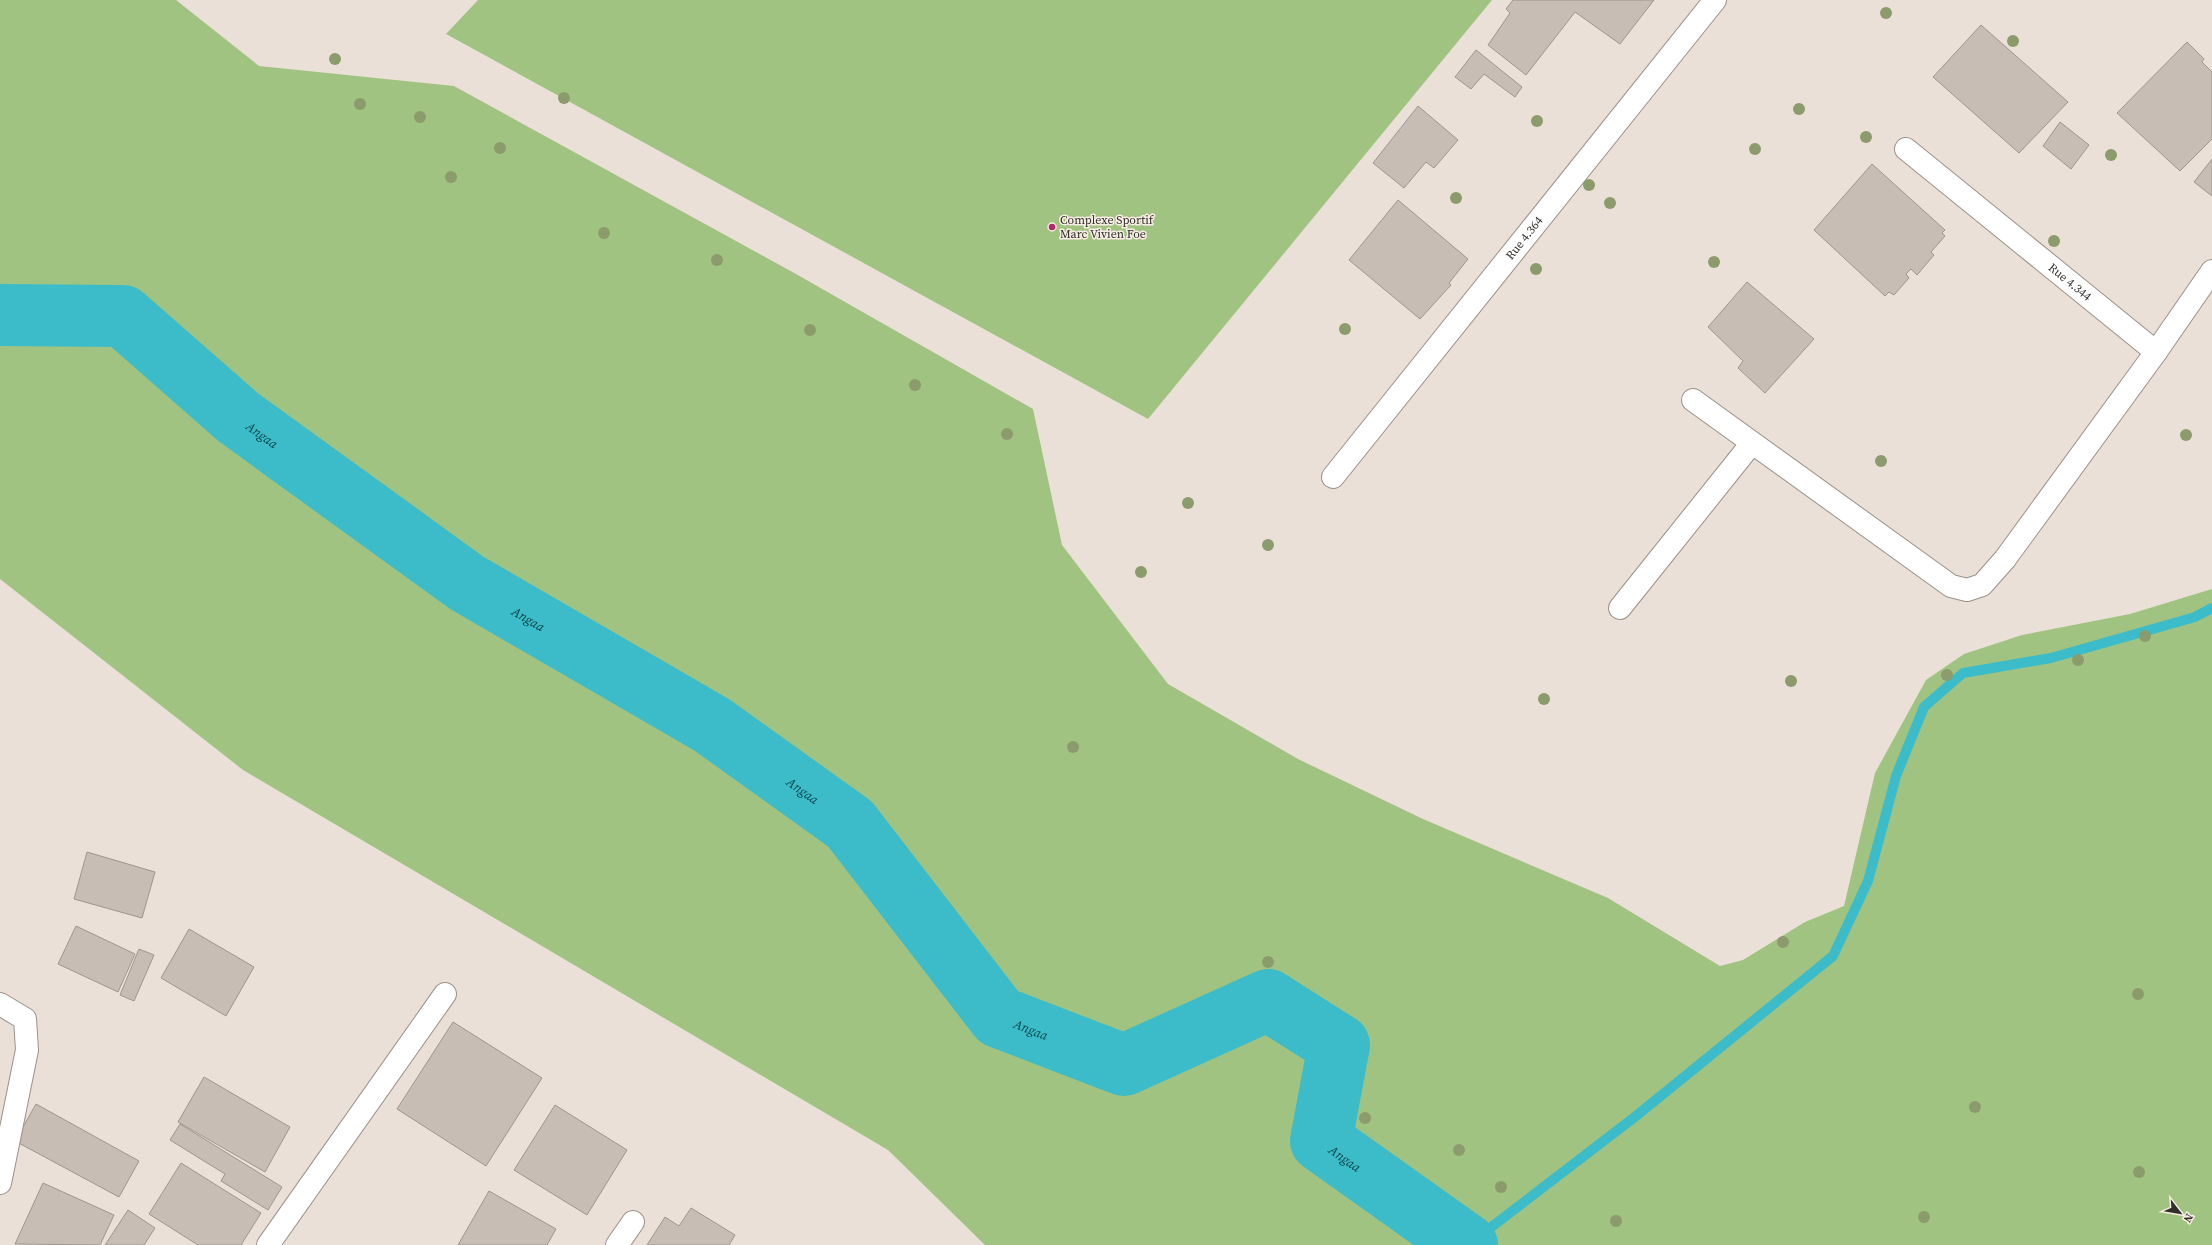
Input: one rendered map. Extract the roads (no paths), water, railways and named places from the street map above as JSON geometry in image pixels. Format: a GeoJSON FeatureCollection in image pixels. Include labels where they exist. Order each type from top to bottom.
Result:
{"type":"FeatureCollection","features":[{"type":"Feature","properties":{"kind":"street","name":"Rue 4.364"},"geometry":{"type":"LineString","coordinates":[[1333,476],[1715,0]]}},
{"type":"Feature","properties":{"kind":"street","name":"Rue 4.344"},"geometry":{"type":"LineString","coordinates":[[1906,149],[2156,352]]}},
{"type":"Feature","properties":{"kind":"street"},"geometry":{"type":"LineString","coordinates":[[1692,400],[1951,586],[1967,590],[1982,585],[2005,559],[2156,352],[2212,271]]}},
{"type":"Feature","properties":{"kind":"street"},"geometry":{"type":"LineString","coordinates":[[1620,608],[1752,443]]}},
{"type":"Feature","properties":{"kind":"street"},"geometry":{"type":"LineString","coordinates":[[268,1245],[445,994]]}},
{"type":"Feature","properties":{"kind":"street"},"geometry":{"type":"LineString","coordinates":[[0,1004],[25,1019],[27,1050],[0,1183]]}},
{"type":"Feature","properties":{"kind":"street"},"geometry":{"type":"LineString","coordinates":[[617,1245],[634,1222]]}},
{"type":"Feature","properties":{"kind":"waterway","name":"Angaa"},"geometry":{"type":"LineString","coordinates":[[0,315],[123,316],[238,417],[467,583],[712,725],[850,824],[999,1017],[1124,1065],[1268,1000],[1339,1045],[1321,1141],[1467,1245]]}},
{"type":"Feature","properties":{"kind":"waterway"},"geometry":{"type":"LineString","coordinates":[[1468,1245],[1636,1116],[1833,956],[1868,881],[1896,776],[1924,707],[1963,673],[2051,658],[2195,617],[2212,608]]}},
{"type":"Feature","properties":{"kind":"place","name":"Complexe Sportif Marc Vivien Foe"},"geometry":{"type":"Point","coordinates":[1052,227]}}]}
